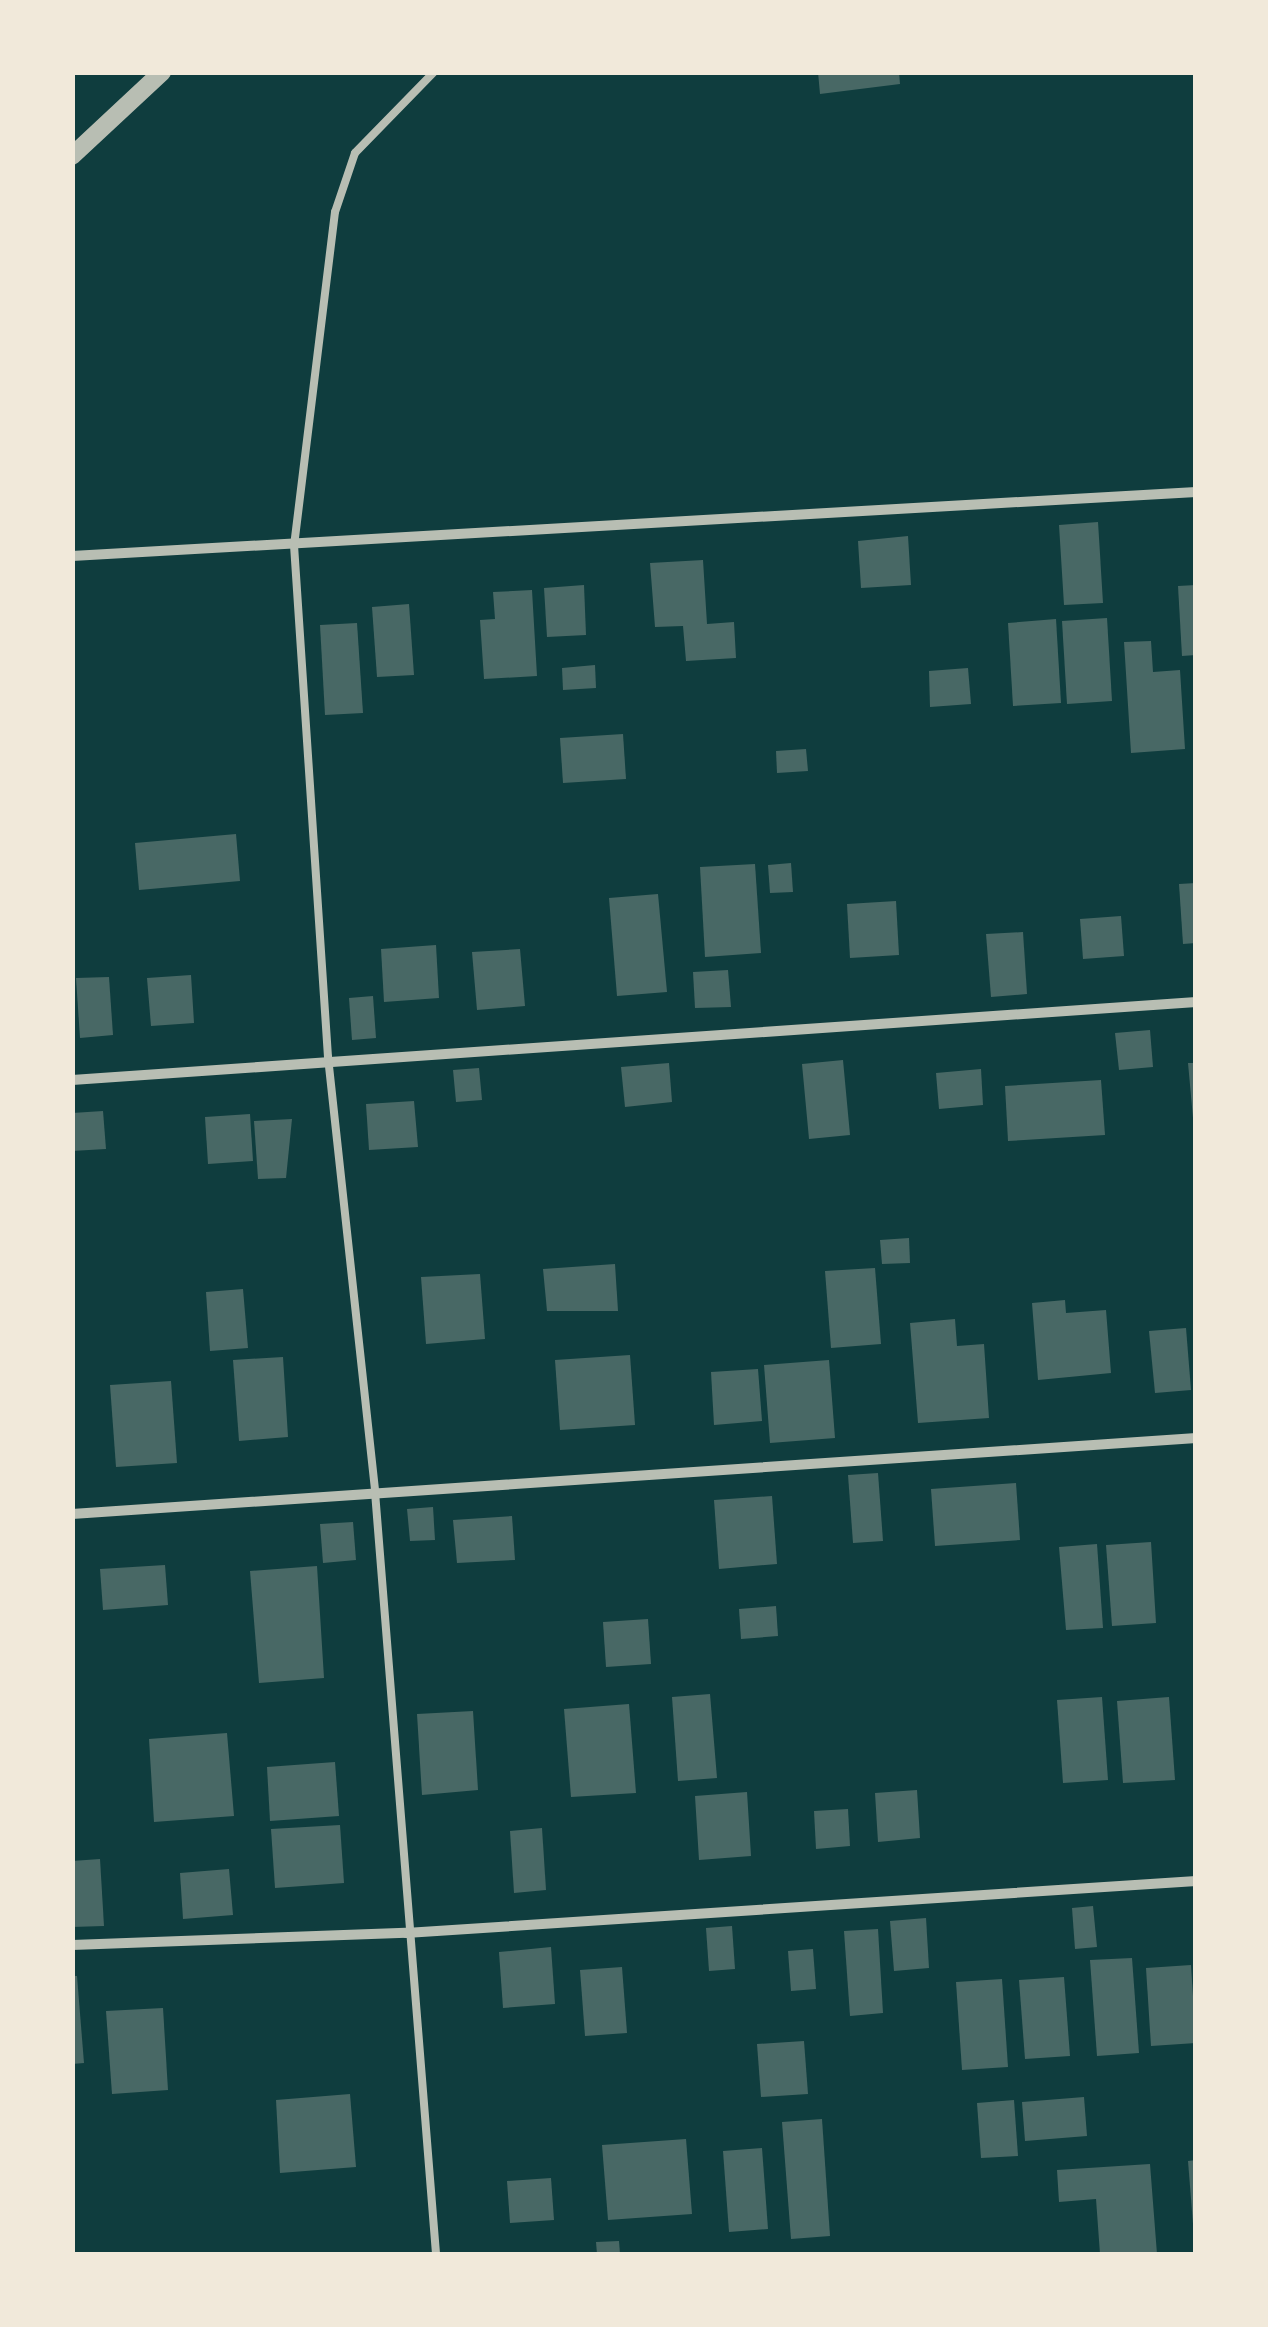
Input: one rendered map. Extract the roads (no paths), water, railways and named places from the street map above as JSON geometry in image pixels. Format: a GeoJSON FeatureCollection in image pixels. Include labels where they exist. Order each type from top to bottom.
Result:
{"type":"FeatureCollection","features":[{"type":"Feature","properties":{"kind":"street"},"geometry":{"type":"LineString","coordinates":[[72,156],[162,72]]}},
{"type":"Feature","properties":{"kind":"street"},"geometry":{"type":"LineString","coordinates":[[72,556],[1196,492]]}},
{"type":"Feature","properties":{"kind":"street"},"geometry":{"type":"LineString","coordinates":[[72,1080],[328,1057],[1196,1002]]}},
{"type":"Feature","properties":{"kind":"street"},"geometry":{"type":"LineString","coordinates":[[72,1514],[1196,1438]]}},
{"type":"Feature","properties":{"kind":"street"},"geometry":{"type":"LineString","coordinates":[[72,1945],[406,1933],[1196,1881]]}},
{"type":"Feature","properties":{"kind":"lane"},"geometry":{"type":"LineString","coordinates":[[434,72],[355,153],[334,212],[294,545],[328,1057],[376,1492],[406,1933],[436,2254]]}}]}
